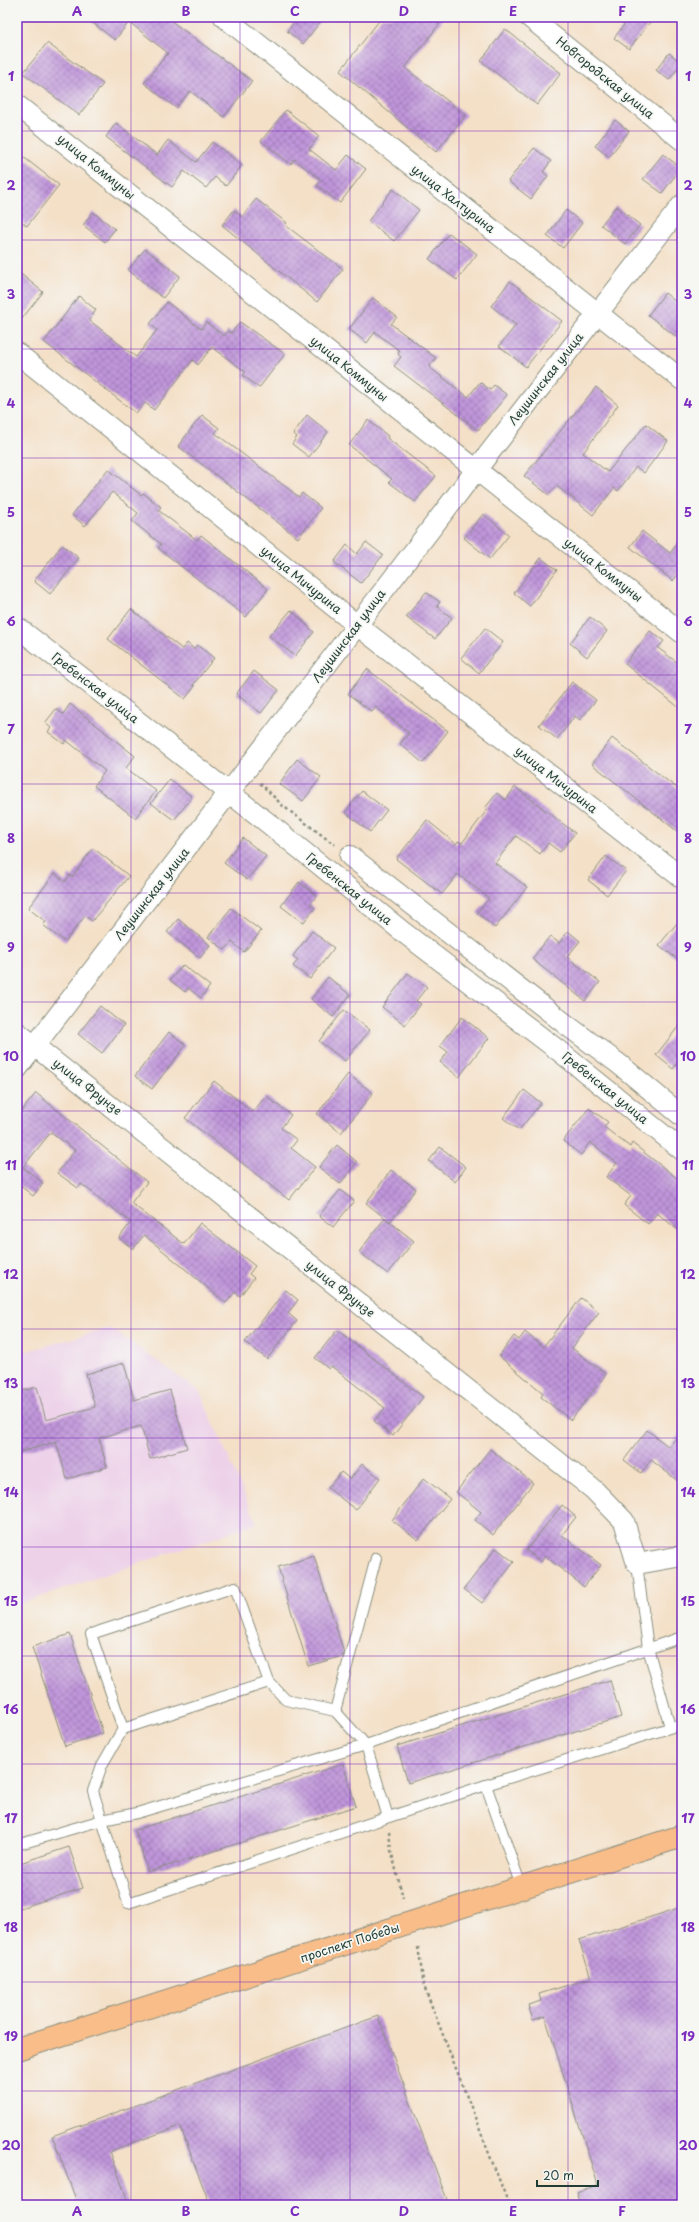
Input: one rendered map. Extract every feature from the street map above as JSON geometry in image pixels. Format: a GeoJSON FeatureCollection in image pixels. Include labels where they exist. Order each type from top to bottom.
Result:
{"type":"FeatureCollection","features":[{"type":"Feature","properties":{"kind":"main road","name":"проспект Победы"},"geometry":{"type":"LineString","coordinates":[[17,2049],[370,1937],[521,1886],[682,1836]]}},
{"type":"Feature","properties":{"kind":"street","name":"улица Халтурина"},"geometry":{"type":"LineString","coordinates":[[224,17],[682,380]]}},
{"type":"Feature","properties":{"kind":"street","name":"Новгородская улица"},"geometry":{"type":"LineString","coordinates":[[529,17],[682,140]]}},
{"type":"Feature","properties":{"kind":"street","name":"улица Коммуны"},"geometry":{"type":"LineString","coordinates":[[17,105],[682,633]]}},
{"type":"Feature","properties":{"kind":"street","name":"Леушинская улица"},"geometry":{"type":"LineString","coordinates":[[17,1069],[476,470],[682,205]]}},
{"type":"Feature","properties":{"kind":"street","name":"улица Мичурина"},"geometry":{"type":"LineString","coordinates":[[17,353],[357,625],[682,878]]}},
{"type":"Feature","properties":{"kind":"street","name":"Гребенская улица"},"geometry":{"type":"LineString","coordinates":[[17,627],[230,793],[403,932],[559,1051],[682,1150]]}},
{"type":"Feature","properties":{"kind":"street"},"geometry":{"type":"LineString","coordinates":[[350,856],[562,1022],[620,1064],[682,1116]]}},
{"type":"Feature","properties":{"kind":"street","name":"улица Фрунзе"},"geometry":{"type":"LineString","coordinates":[[17,1032],[594,1490],[624,1521],[637,1564]]}},
{"type":"Feature","properties":{"kind":"street"},"geometry":{"type":"LineString","coordinates":[[637,1564],[682,1556]]}},
{"type":"Feature","properties":{"kind":"lane"},"geometry":{"type":"LineString","coordinates":[[335,1711],[376,1558]]}},
{"type":"Feature","properties":{"kind":"lane"},"geometry":{"type":"LineString","coordinates":[[637,1564],[648,1648],[670,1727]]}},
{"type":"Feature","properties":{"kind":"lane"},"geometry":{"type":"LineString","coordinates":[[124,1729],[91,1634],[235,1587],[269,1682],[286,1700],[335,1711],[366,1745],[388,1817]]}},
{"type":"Feature","properties":{"kind":"lane"},"geometry":{"type":"LineString","coordinates":[[17,1845],[102,1820],[137,1813],[366,1745],[682,1637]]}},
{"type":"Feature","properties":{"kind":"lane"},"geometry":{"type":"LineString","coordinates":[[269,1682],[124,1729],[102,1765],[93,1791],[128,1903],[486,1785],[682,1724]]}},
{"type":"Feature","properties":{"kind":"lane"},"geometry":{"type":"LineString","coordinates":[[486,1785],[521,1886]]}},
{"type":"Feature","properties":{"kind":"path"},"geometry":{"type":"LineString","coordinates":[[246,770],[283,806],[350,856]]}},
{"type":"Feature","properties":{"kind":"path"},"geometry":{"type":"LineString","coordinates":[[388,1817],[391,1850],[403,1898]]}},
{"type":"Feature","properties":{"kind":"path"},"geometry":{"type":"LineString","coordinates":[[418,1947],[424,1986],[509,2205]]}},
{"type":"Feature","properties":{"kind":"shaded area"},"geometry":{"type":"Polygon","coordinates":[[[110,1328],[200,1392],[257,1523],[17,1605],[17,1354],[110,1328]]]}},
{"type":"Feature","properties":{"kind":"building"},"geometry":{"type":"Polygon","coordinates":[[[85,17],[166,17],[252,81],[224,117],[190,91],[176,108],[144,83],[168,53],[129,22],[115,40],[85,17]]]}},
{"type":"Feature","properties":{"kind":"building"},"geometry":{"type":"Polygon","coordinates":[[[298,17],[324,17],[303,44],[287,31],[298,17]]]}},
{"type":"Feature","properties":{"kind":"building"},"geometry":{"type":"Polygon","coordinates":[[[382,17],[445,17],[405,68],[466,115],[436,152],[340,71],[382,17]]]}},
{"type":"Feature","properties":{"kind":"building"},"geometry":{"type":"Polygon","coordinates":[[[630,17],[654,17],[629,49],[614,38],[630,17]]]}},
{"type":"Feature","properties":{"kind":"building"},"geometry":{"type":"Polygon","coordinates":[[[505,29],[561,73],[537,105],[481,61],[505,29]]]}},
{"type":"Feature","properties":{"kind":"building"},"geometry":{"type":"Polygon","coordinates":[[[47,43],[103,84],[79,115],[23,73],[47,43]]]}},
{"type":"Feature","properties":{"kind":"building"},"geometry":{"type":"Polygon","coordinates":[[[669,53],[682,63],[669,80],[656,70],[669,53]]]}},
{"type":"Feature","properties":{"kind":"building"},"geometry":{"type":"Polygon","coordinates":[[[286,110],[319,136],[309,149],[336,170],[348,155],[366,169],[340,203],[317,185],[321,180],[294,159],[291,164],[261,141],[286,110]]]}},
{"type":"Feature","properties":{"kind":"building"},"geometry":{"type":"Polygon","coordinates":[[[615,120],[629,131],[609,157],[595,146],[615,120]]]}},
{"type":"Feature","properties":{"kind":"building"},"geometry":{"type":"Polygon","coordinates":[[[116,123],[157,155],[168,140],[196,162],[212,142],[242,165],[226,186],[215,177],[206,188],[184,171],[172,187],[106,137],[116,123]]]}},
{"type":"Feature","properties":{"kind":"building"},"geometry":{"type":"Polygon","coordinates":[[[534,148],[551,161],[543,172],[548,176],[531,199],[508,181],[534,148]]]}},
{"type":"Feature","properties":{"kind":"building"},"geometry":{"type":"Polygon","coordinates":[[[17,152],[59,185],[27,226],[17,218],[17,152]]]}},
{"type":"Feature","properties":{"kind":"building"},"geometry":{"type":"Polygon","coordinates":[[[663,154],[681,168],[662,193],[643,179],[663,154]]]}},
{"type":"Feature","properties":{"kind":"building"},"geometry":{"type":"Polygon","coordinates":[[[393,189],[419,210],[394,241],[368,221],[393,189]]]}},
{"type":"Feature","properties":{"kind":"building"},"geometry":{"type":"Polygon","coordinates":[[[256,199],[287,223],[285,225],[343,269],[317,302],[222,225],[234,210],[242,217],[256,199]]]}},
{"type":"Feature","properties":{"kind":"building"},"geometry":{"type":"Polygon","coordinates":[[[616,206],[640,225],[625,244],[601,225],[616,206]]]}},
{"type":"Feature","properties":{"kind":"building"},"geometry":{"type":"Polygon","coordinates":[[[566,210],[582,223],[563,248],[547,236],[566,210]]]}},
{"type":"Feature","properties":{"kind":"building"},"geometry":{"type":"Polygon","coordinates":[[[93,212],[115,229],[105,242],[83,225],[93,212]]]}},
{"type":"Feature","properties":{"kind":"building"},"geometry":{"type":"Polygon","coordinates":[[[449,233],[477,254],[457,280],[429,259],[449,233]]]}},
{"type":"Feature","properties":{"kind":"building"},"geometry":{"type":"Polygon","coordinates":[[[145,249],[180,276],[163,298],[128,270],[145,249]]]}},
{"type":"Feature","properties":{"kind":"building"},"geometry":{"type":"Polygon","coordinates":[[[17,271],[43,292],[17,325],[17,271]]]}},
{"type":"Feature","properties":{"kind":"building"},"geometry":{"type":"Polygon","coordinates":[[[510,281],[562,321],[526,367],[499,346],[516,325],[491,306],[510,281]]]}},
{"type":"Feature","properties":{"kind":"building"},"geometry":{"type":"Polygon","coordinates":[[[665,293],[682,307],[682,341],[648,315],[665,293]]]}},
{"type":"Feature","properties":{"kind":"building"},"geometry":{"type":"Polygon","coordinates":[[[79,296],[96,310],[89,320],[136,357],[157,330],[150,324],[167,302],[201,329],[206,322],[224,336],[228,331],[231,333],[240,322],[285,354],[259,388],[243,375],[246,372],[212,347],[198,365],[193,360],[154,410],[145,403],[136,413],[44,342],[79,296]]]}},
{"type":"Feature","properties":{"kind":"building"},"geometry":{"type":"Polygon","coordinates":[[[373,298],[397,317],[391,324],[436,358],[429,367],[468,397],[480,382],[490,390],[494,385],[507,395],[478,430],[394,366],[401,357],[398,354],[400,351],[375,332],[367,343],[349,329],[373,298]]]}},
{"type":"Feature","properties":{"kind":"building"},"geometry":{"type":"Polygon","coordinates":[[[596,387],[618,405],[583,453],[608,472],[646,424],[668,441],[644,473],[636,467],[618,491],[614,488],[593,515],[557,486],[549,495],[524,476],[596,387]]]}},
{"type":"Feature","properties":{"kind":"building"},"geometry":{"type":"Polygon","coordinates":[[[202,415],[219,428],[215,433],[299,497],[302,493],[321,508],[298,538],[178,446],[202,415]]]}},
{"type":"Feature","properties":{"kind":"building"},"geometry":{"type":"Polygon","coordinates":[[[307,415],[328,432],[309,457],[292,444],[297,437],[293,434],[307,415]]]}},
{"type":"Feature","properties":{"kind":"building"},"geometry":{"type":"Polygon","coordinates":[[[368,420],[388,436],[387,438],[436,476],[415,502],[389,482],[392,479],[349,445],[368,420]]]}},
{"type":"Feature","properties":{"kind":"building"},"geometry":{"type":"Polygon","coordinates":[[[108,469],[141,495],[143,493],[161,507],[158,510],[197,540],[201,535],[268,589],[246,617],[158,548],[161,544],[132,521],[138,513],[112,492],[85,526],[72,515],[108,469]]]}},
{"type":"Feature","properties":{"kind":"building"},"geometry":{"type":"Polygon","coordinates":[[[483,514],[509,535],[490,559],[464,538],[483,514]]]}},
{"type":"Feature","properties":{"kind":"building"},"geometry":{"type":"Polygon","coordinates":[[[642,531],[670,553],[682,537],[682,569],[673,581],[630,547],[642,531]]]}},
{"type":"Feature","properties":{"kind":"building"},"geometry":{"type":"Polygon","coordinates":[[[366,542],[383,555],[361,583],[334,562],[347,545],[357,554],[366,542]]]}},
{"type":"Feature","properties":{"kind":"building"},"geometry":{"type":"Polygon","coordinates":[[[62,545],[79,558],[50,594],[34,581],[62,545]]]}},
{"type":"Feature","properties":{"kind":"building"},"geometry":{"type":"Polygon","coordinates":[[[541,558],[557,570],[530,606],[514,593],[541,558]]]}},
{"type":"Feature","properties":{"kind":"building"},"geometry":{"type":"Polygon","coordinates":[[[426,592],[440,602],[437,606],[452,618],[435,639],[406,617],[426,592]]]}},
{"type":"Feature","properties":{"kind":"building"},"geometry":{"type":"Polygon","coordinates":[[[131,609],[182,649],[187,643],[194,649],[197,645],[214,658],[193,685],[195,686],[185,699],[108,639],[131,609]]]}},
{"type":"Feature","properties":{"kind":"building"},"geometry":{"type":"Polygon","coordinates":[[[291,610],[314,632],[295,656],[269,636],[291,610]]]}},
{"type":"Feature","properties":{"kind":"building"},"geometry":{"type":"Polygon","coordinates":[[[590,617],[607,631],[587,657],[570,643],[590,617]]]}},
{"type":"Feature","properties":{"kind":"building"},"geometry":{"type":"Polygon","coordinates":[[[485,628],[503,642],[479,673],[461,658],[485,628]]]}},
{"type":"Feature","properties":{"kind":"building"},"geometry":{"type":"Polygon","coordinates":[[[650,631],[664,641],[658,648],[682,666],[682,710],[625,664],[650,631]]]}},
{"type":"Feature","properties":{"kind":"building"},"geometry":{"type":"Polygon","coordinates":[[[367,669],[448,731],[423,763],[400,744],[409,733],[376,707],[372,712],[348,694],[367,669]]]}},
{"type":"Feature","properties":{"kind":"building"},"geometry":{"type":"Polygon","coordinates":[[[254,671],[279,690],[261,713],[236,694],[254,671]]]}},
{"type":"Feature","properties":{"kind":"building"},"geometry":{"type":"Polygon","coordinates":[[[572,682],[596,700],[580,720],[575,716],[557,739],[539,725],[572,682]]]}},
{"type":"Feature","properties":{"kind":"building"},"geometry":{"type":"Polygon","coordinates":[[[70,704],[135,756],[126,768],[156,791],[135,818],[94,786],[105,771],[66,740],[64,744],[48,732],[51,728],[45,723],[56,709],[63,714],[70,704]]]}},
{"type":"Feature","properties":{"kind":"building"},"geometry":{"type":"Polygon","coordinates":[[[612,738],[682,792],[682,835],[592,764],[612,738]]]}},
{"type":"Feature","properties":{"kind":"building"},"geometry":{"type":"Polygon","coordinates":[[[297,759],[321,777],[303,801],[279,784],[297,759]]]}},
{"type":"Feature","properties":{"kind":"building"},"geometry":{"type":"Polygon","coordinates":[[[170,779],[192,797],[174,820],[151,803],[170,779]]]}},
{"type":"Feature","properties":{"kind":"building"},"geometry":{"type":"Polygon","coordinates":[[[515,787],[575,833],[560,852],[548,843],[540,854],[516,836],[495,863],[527,887],[495,928],[477,913],[489,898],[458,874],[442,894],[396,859],[427,820],[456,844],[458,841],[462,843],[487,810],[485,808],[497,793],[506,800],[515,787]]]}},
{"type":"Feature","properties":{"kind":"building"},"geometry":{"type":"Polygon","coordinates":[[[362,791],[387,810],[370,832],[345,812],[362,791]]]}},
{"type":"Feature","properties":{"kind":"building"},"geometry":{"type":"Polygon","coordinates":[[[243,838],[266,856],[247,880],[224,863],[243,838]]]}},
{"type":"Feature","properties":{"kind":"building"},"geometry":{"type":"Polygon","coordinates":[[[93,848],[129,876],[92,921],[85,916],[65,942],[43,925],[46,922],[28,908],[55,873],[65,882],[70,875],[72,877],[93,848]]]}},
{"type":"Feature","properties":{"kind":"building"},"geometry":{"type":"Polygon","coordinates":[[[606,856],[626,871],[607,895],[588,880],[606,856]]]}},
{"type":"Feature","properties":{"kind":"building"},"geometry":{"type":"Polygon","coordinates":[[[299,882],[317,896],[310,904],[315,908],[303,923],[281,906],[299,882]]]}},
{"type":"Feature","properties":{"kind":"building"},"geometry":{"type":"Polygon","coordinates":[[[231,908],[261,931],[244,952],[232,942],[225,950],[208,937],[231,908]]]}},
{"type":"Feature","properties":{"kind":"building"},"geometry":{"type":"Polygon","coordinates":[[[682,917],[682,963],[659,945],[682,917]]]}},
{"type":"Feature","properties":{"kind":"building"},"geometry":{"type":"Polygon","coordinates":[[[178,919],[210,945],[200,958],[167,932],[178,919]]]}},
{"type":"Feature","properties":{"kind":"building"},"geometry":{"type":"Polygon","coordinates":[[[312,931],[334,948],[310,979],[293,966],[298,960],[293,956],[312,931]]]}},
{"type":"Feature","properties":{"kind":"building"},"geometry":{"type":"Polygon","coordinates":[[[568,931],[580,941],[567,957],[600,982],[585,1001],[532,959],[550,936],[559,943],[568,931]]]}},
{"type":"Feature","properties":{"kind":"building"},"geometry":{"type":"Polygon","coordinates":[[[183,965],[210,986],[201,998],[188,988],[185,992],[170,980],[183,965]]]}},
{"type":"Feature","properties":{"kind":"building"},"geometry":{"type":"Polygon","coordinates":[[[408,973],[427,987],[416,1001],[421,1004],[405,1025],[382,1007],[408,973]]]}},
{"type":"Feature","properties":{"kind":"building"},"geometry":{"type":"Polygon","coordinates":[[[328,977],[350,995],[333,1017],[311,999],[328,977]]]}},
{"type":"Feature","properties":{"kind":"building"},"geometry":{"type":"Polygon","coordinates":[[[100,1006],[124,1025],[102,1053],[78,1034],[100,1006]]]}},
{"type":"Feature","properties":{"kind":"building"},"geometry":{"type":"Polygon","coordinates":[[[344,1010],[370,1030],[345,1061],[319,1041],[344,1010]]]}},
{"type":"Feature","properties":{"kind":"building"},"geometry":{"type":"Polygon","coordinates":[[[462,1017],[489,1038],[459,1077],[440,1062],[448,1052],[440,1046],[462,1017]]]}},
{"type":"Feature","properties":{"kind":"building"},"geometry":{"type":"Polygon","coordinates":[[[682,1022],[682,1057],[673,1069],[656,1055],[682,1022]]]}},
{"type":"Feature","properties":{"kind":"building"},"geometry":{"type":"Polygon","coordinates":[[[169,1032],[186,1045],[152,1089],[135,1076],[169,1032]]]}},
{"type":"Feature","properties":{"kind":"building"},"geometry":{"type":"Polygon","coordinates":[[[348,1074],[373,1093],[341,1133],[317,1114],[348,1074]]]}},
{"type":"Feature","properties":{"kind":"building"},"geometry":{"type":"Polygon","coordinates":[[[214,1081],[253,1112],[266,1096],[291,1115],[281,1128],[297,1140],[291,1148],[315,1167],[289,1200],[185,1118],[214,1081]]]}},
{"type":"Feature","properties":{"kind":"building"},"geometry":{"type":"Polygon","coordinates":[[[524,1090],[541,1103],[519,1130],[503,1118],[524,1090]]]}},
{"type":"Feature","properties":{"kind":"building"},"geometry":{"type":"Polygon","coordinates":[[[36,1093],[147,1182],[131,1203],[184,1244],[200,1223],[255,1266],[249,1274],[254,1278],[240,1296],[235,1292],[226,1303],[144,1235],[133,1249],[119,1238],[131,1222],[81,1184],[78,1188],[57,1173],[75,1150],[51,1132],[23,1167],[43,1183],[33,1196],[17,1183],[17,1117],[36,1093]]]}},
{"type":"Feature","properties":{"kind":"building"},"geometry":{"type":"Polygon","coordinates":[[[589,1108],[608,1122],[604,1127],[630,1147],[632,1143],[682,1182],[682,1233],[657,1213],[648,1224],[624,1205],[631,1196],[606,1177],[617,1163],[590,1142],[581,1155],[563,1141],[589,1108]]]}},
{"type":"Feature","properties":{"kind":"building"},"geometry":{"type":"Polygon","coordinates":[[[337,1145],[357,1162],[340,1184],[319,1167],[337,1145]]]}},
{"type":"Feature","properties":{"kind":"building"},"geometry":{"type":"Polygon","coordinates":[[[440,1147],[466,1167],[455,1182],[429,1161],[440,1147]]]}},
{"type":"Feature","properties":{"kind":"building"},"geometry":{"type":"Polygon","coordinates":[[[391,1170],[416,1189],[390,1222],[366,1203],[391,1170]]]}},
{"type":"Feature","properties":{"kind":"building"},"geometry":{"type":"Polygon","coordinates":[[[340,1190],[354,1201],[333,1227],[319,1216],[340,1190]]]}},
{"type":"Feature","properties":{"kind":"building"},"geometry":{"type":"Polygon","coordinates":[[[385,1218],[414,1241],[388,1274],[359,1252],[385,1218]]]}},
{"type":"Feature","properties":{"kind":"building"},"geometry":{"type":"Polygon","coordinates":[[[286,1290],[298,1300],[288,1313],[297,1321],[267,1359],[245,1342],[286,1290]]]}},
{"type":"Feature","properties":{"kind":"building"},"geometry":{"type":"Polygon","coordinates":[[[581,1298],[599,1312],[572,1348],[606,1374],[571,1420],[541,1397],[543,1393],[499,1356],[514,1336],[519,1340],[525,1332],[543,1347],[581,1298]]]}},
{"type":"Feature","properties":{"kind":"building"},"geometry":{"type":"Polygon","coordinates":[[[337,1330],[423,1397],[393,1436],[374,1421],[385,1408],[331,1366],[329,1369],[315,1358],[337,1330]]]}},
{"type":"Feature","properties":{"kind":"building"},"geometry":{"type":"Polygon","coordinates":[[[124,1363],[134,1400],[170,1390],[187,1448],[150,1459],[141,1426],[99,1438],[107,1467],[67,1479],[56,1442],[17,1453],[17,1392],[37,1387],[46,1420],[95,1407],[86,1374],[124,1363]]]}},
{"type":"Feature","properties":{"kind":"building"},"geometry":{"type":"Polygon","coordinates":[[[647,1430],[669,1447],[682,1430],[682,1484],[651,1460],[641,1473],[624,1460],[647,1430]]]}},
{"type":"Feature","properties":{"kind":"building"},"geometry":{"type":"Polygon","coordinates":[[[490,1449],[533,1483],[493,1535],[475,1520],[481,1512],[456,1492],[490,1449]]]}},
{"type":"Feature","properties":{"kind":"building"},"geometry":{"type":"Polygon","coordinates":[[[362,1464],[380,1478],[356,1510],[328,1488],[341,1472],[350,1479],[362,1464]]]}},
{"type":"Feature","properties":{"kind":"building"},"geometry":{"type":"Polygon","coordinates":[[[424,1478],[450,1499],[418,1540],[392,1520],[424,1478]]]}},
{"type":"Feature","properties":{"kind":"building"},"geometry":{"type":"Polygon","coordinates":[[[562,1505],[576,1517],[562,1535],[601,1565],[584,1587],[545,1556],[541,1562],[526,1550],[562,1505]]]}},
{"type":"Feature","properties":{"kind":"building"},"geometry":{"type":"Polygon","coordinates":[[[496,1548],[514,1562],[482,1603],[464,1589],[496,1548]]]}},
{"type":"Feature","properties":{"kind":"building"},"geometry":{"type":"Polygon","coordinates":[[[314,1556],[344,1653],[343,1656],[308,1666],[278,1567],[314,1556]]]}},
{"type":"Feature","properties":{"kind":"building"},"geometry":{"type":"Polygon","coordinates":[[[70,1634],[103,1733],[65,1746],[32,1647],[70,1634]]]}},
{"type":"Feature","properties":{"kind":"building"},"geometry":{"type":"Polygon","coordinates":[[[610,1680],[621,1717],[408,1783],[397,1746],[610,1680]]]}},
{"type":"Feature","properties":{"kind":"building"},"geometry":{"type":"Polygon","coordinates":[[[343,1764],[356,1806],[148,1872],[135,1830],[343,1764]]]}},
{"type":"Feature","properties":{"kind":"building"},"geometry":{"type":"Polygon","coordinates":[[[69,1847],[83,1888],[17,1909],[17,1864],[69,1847]]]}},
{"type":"Feature","properties":{"kind":"building"},"geometry":{"type":"Polygon","coordinates":[[[682,1907],[682,2205],[580,2205],[576,2192],[598,2185],[545,2016],[533,2020],[528,2005],[541,2001],[539,1994],[591,1978],[579,1940],[682,1907]]]}},
{"type":"Feature","properties":{"kind":"building"},"geometry":{"type":"Polygon","coordinates":[[[378,2016],[449,2205],[210,2205],[180,2126],[110,2151],[129,2205],[78,2205],[52,2136],[378,2016]]]}}]}
